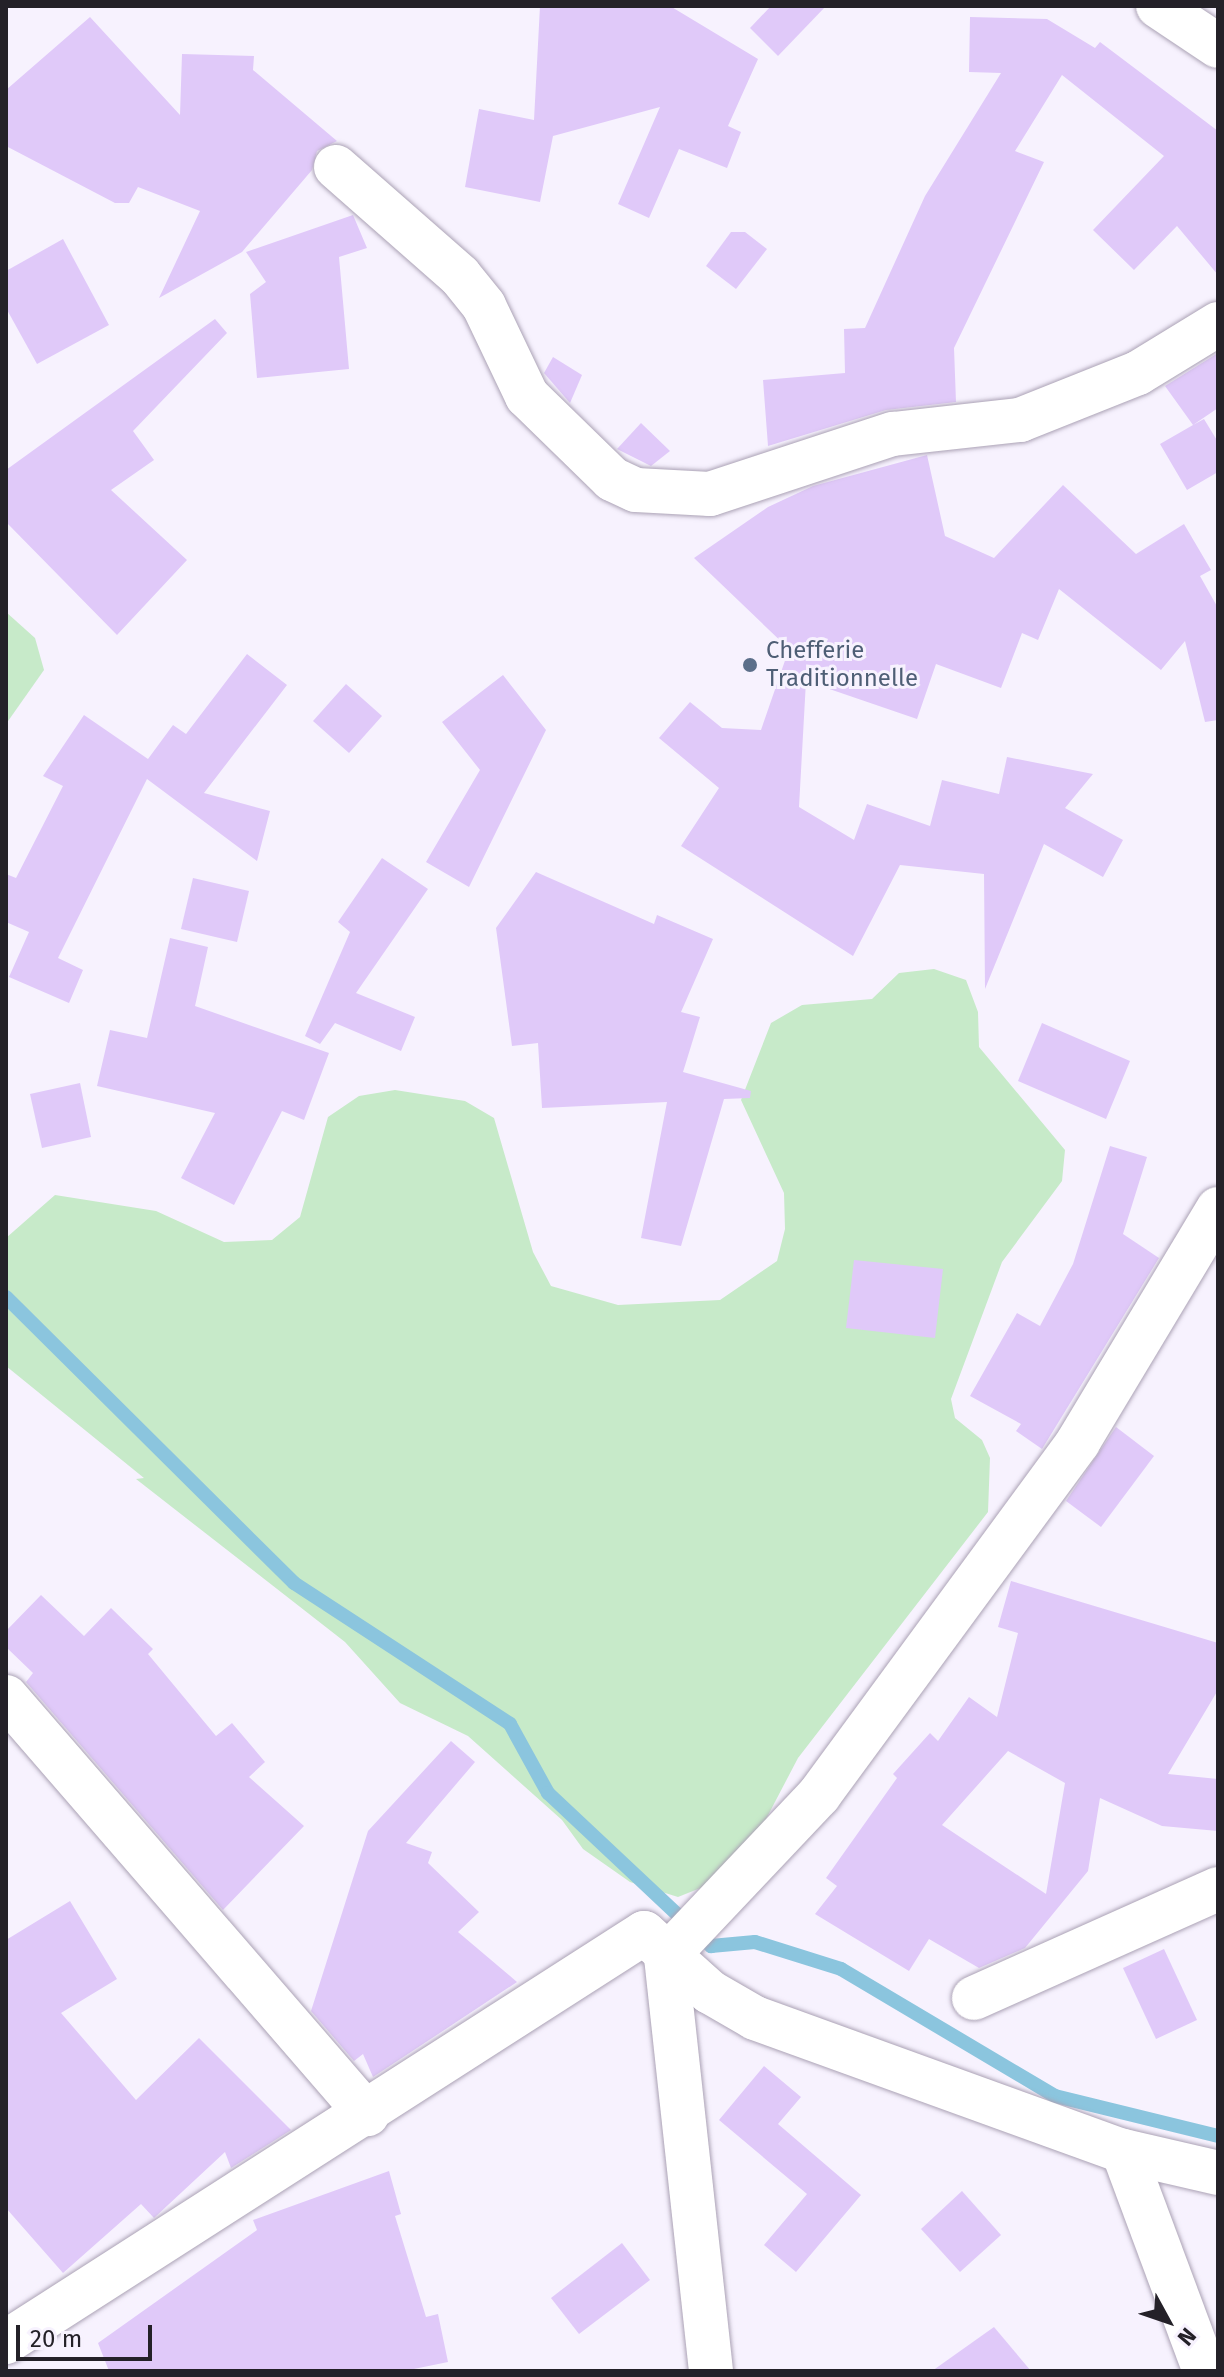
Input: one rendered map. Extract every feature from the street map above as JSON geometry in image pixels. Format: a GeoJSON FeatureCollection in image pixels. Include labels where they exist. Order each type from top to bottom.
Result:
{"type":"FeatureCollection","features":[{"type":"Feature","properties":{"kind":"street"},"geometry":{"type":"LineString","coordinates":[[1158,6],[1218,46]]}},
{"type":"Feature","properties":{"kind":"street"},"geometry":{"type":"LineString","coordinates":[[336,167],[460,276],[484,306],[527,396],[612,479],[636,490],[710,494],[893,434],[1020,420],[1138,373],[1218,324]]}},
{"type":"Feature","properties":{"kind":"street"},"geometry":{"type":"LineString","coordinates":[[711,2371],[666,1957],[819,1795],[1078,1442],[1218,1209]]}},
{"type":"Feature","properties":{"kind":"street"},"geometry":{"type":"LineString","coordinates":[[6,1697],[367,2114]]}},
{"type":"Feature","properties":{"kind":"street"},"geometry":{"type":"LineString","coordinates":[[974,1998],[1218,1889]]}},
{"type":"Feature","properties":{"kind":"street"},"geometry":{"type":"LineString","coordinates":[[6,2342],[367,2114],[644,1933],[666,1957],[755,2018],[1123,2151],[1218,2173]]}},
{"type":"Feature","properties":{"kind":"street"},"geometry":{"type":"LineString","coordinates":[[1123,2151],[1205,2371]]}},
{"type":"Feature","properties":{"kind":"green space"},"geometry":{"type":"Polygon","coordinates":[[[6,612],[35,638],[44,670],[6,724],[6,612]]]}},
{"type":"Feature","properties":{"kind":"green space"},"geometry":{"type":"Polygon","coordinates":[[[934,969],[966,980],[978,1012],[979,1047],[1065,1150],[1062,1181],[1002,1262],[951,1399],[955,1418],[982,1440],[990,1458],[988,1512],[798,1758],[765,1821],[708,1885],[678,1897],[630,1882],[583,1849],[562,1820],[468,1736],[400,1703],[345,1642],[136,1479],[144,1478],[6,1366],[6,1238],[55,1195],[156,1211],[224,1242],[272,1240],[300,1217],[328,1117],[359,1096],[395,1090],[465,1101],[494,1118],[533,1252],[551,1286],[618,1305],[720,1300],[777,1261],[785,1229],[784,1193],[741,1100],[771,1023],[802,1005],[872,999],[899,973],[934,969]]]}},
{"type":"Feature","properties":{"kind":"building"},"geometry":{"type":"Polygon","coordinates":[[[540,6],[670,6],[758,59],[728,126],[741,132],[727,168],[679,149],[649,218],[618,204],[660,107],[553,136],[540,202],[465,187],[479,109],[534,120],[540,6]]]}},
{"type":"Feature","properties":{"kind":"building"},"geometry":{"type":"Polygon","coordinates":[[[771,6],[826,6],[778,56],[750,28],[771,6]]]}},
{"type":"Feature","properties":{"kind":"building"},"geometry":{"type":"Polygon","coordinates":[[[90,17],[180,115],[182,54],[254,56],[253,70],[337,141],[317,151],[312,170],[242,252],[159,298],[200,211],[138,187],[129,203],[115,203],[6,146],[6,90],[90,17]]]}},
{"type":"Feature","properties":{"kind":"building"},"geometry":{"type":"Polygon","coordinates":[[[970,17],[1047,19],[1095,48],[1100,42],[1218,131],[1218,275],[1177,226],[1134,270],[1093,230],[1164,156],[1062,75],[1015,151],[1044,162],[954,348],[956,402],[886,410],[768,446],[763,380],[845,373],[844,329],[865,328],[925,196],[1001,73],[969,72],[970,17]]]}},
{"type":"Feature","properties":{"kind":"building"},"geometry":{"type":"Polygon","coordinates":[[[353,215],[367,248],[339,257],[349,369],[257,378],[250,294],[266,282],[246,252],[353,215]]]}},
{"type":"Feature","properties":{"kind":"building"},"geometry":{"type":"Polygon","coordinates":[[[731,232],[745,232],[767,249],[736,289],[706,266],[731,232]]]}},
{"type":"Feature","properties":{"kind":"building"},"geometry":{"type":"Polygon","coordinates":[[[63,239],[109,325],[37,364],[6,308],[6,271],[63,239]]]}},
{"type":"Feature","properties":{"kind":"building"},"geometry":{"type":"Polygon","coordinates":[[[215,319],[227,333],[133,431],[154,460],[111,490],[187,560],[117,635],[6,522],[6,470],[215,319]]]}},
{"type":"Feature","properties":{"kind":"building"},"geometry":{"type":"Polygon","coordinates":[[[1218,353],[1218,408],[1193,425],[1165,386],[1218,353]]]}},
{"type":"Feature","properties":{"kind":"building"},"geometry":{"type":"Polygon","coordinates":[[[553,357],[582,375],[570,403],[544,373],[553,357]]]}},
{"type":"Feature","properties":{"kind":"building"},"geometry":{"type":"Polygon","coordinates":[[[1204,419],[1218,442],[1218,472],[1187,490],[1160,444],[1204,419]]]}},
{"type":"Feature","properties":{"kind":"building"},"geometry":{"type":"Polygon","coordinates":[[[641,423],[670,451],[651,466],[617,449],[641,423]]]}},
{"type":"Feature","properties":{"kind":"building"},"geometry":{"type":"Polygon","coordinates":[[[927,455],[945,536],[994,558],[1063,485],[1136,554],[1184,524],[1211,570],[1200,576],[1218,608],[1218,720],[1205,722],[1185,641],[1161,670],[1059,589],[1038,640],[1022,633],[1001,688],[936,664],[917,719],[806,681],[799,807],[854,840],[867,804],[930,826],[942,780],[999,794],[1007,757],[1093,774],[1065,808],[1123,840],[1103,877],[1044,844],[985,989],[984,874],[900,865],[853,956],[681,846],[719,788],[659,738],[690,702],[722,728],[761,730],[789,649],[694,558],[768,507],[813,486],[927,455]]]}},
{"type":"Feature","properties":{"kind":"building"},"geometry":{"type":"Polygon","coordinates":[[[247,654],[287,685],[204,793],[270,811],[257,861],[147,779],[58,958],[83,970],[69,1003],[9,977],[29,932],[6,922],[6,874],[16,878],[63,786],[43,776],[84,715],[148,759],[173,725],[186,734],[247,654]]]}},
{"type":"Feature","properties":{"kind":"building"},"geometry":{"type":"Polygon","coordinates":[[[503,675],[546,730],[469,887],[426,862],[480,770],[442,722],[503,675]]]}},
{"type":"Feature","properties":{"kind":"building"},"geometry":{"type":"Polygon","coordinates":[[[346,684],[382,716],[349,753],[313,721],[346,684]]]}},
{"type":"Feature","properties":{"kind":"building"},"geometry":{"type":"Polygon","coordinates":[[[382,858],[428,889],[356,993],[415,1017],[401,1051],[335,1023],[320,1044],[305,1036],[350,932],[338,922],[382,858]]]}},
{"type":"Feature","properties":{"kind":"building"},"geometry":{"type":"Polygon","coordinates":[[[536,872],[654,924],[657,915],[713,939],[681,1012],[700,1017],[683,1072],[751,1091],[750,1098],[724,1099],[681,1246],[641,1238],[667,1102],[542,1108],[538,1043],[512,1046],[496,928],[536,872]]]}},
{"type":"Feature","properties":{"kind":"building"},"geometry":{"type":"Polygon","coordinates":[[[193,878],[249,891],[237,942],[181,929],[193,878]]]}},
{"type":"Feature","properties":{"kind":"building"},"geometry":{"type":"Polygon","coordinates":[[[170,938],[208,947],[195,1006],[329,1053],[304,1120],[282,1111],[234,1205],[181,1178],[215,1113],[97,1086],[110,1030],[147,1038],[170,938]]]}},
{"type":"Feature","properties":{"kind":"building"},"geometry":{"type":"Polygon","coordinates":[[[1042,1023],[1130,1061],[1106,1119],[1018,1081],[1042,1023]]]}},
{"type":"Feature","properties":{"kind":"building"},"geometry":{"type":"Polygon","coordinates":[[[80,1083],[91,1137],[42,1148],[30,1094],[80,1083]]]}},
{"type":"Feature","properties":{"kind":"building"},"geometry":{"type":"Polygon","coordinates":[[[1110,1146],[1147,1157],[1123,1234],[1159,1258],[1042,1449],[1016,1431],[1021,1424],[970,1396],[1017,1313],[1040,1326],[1073,1264],[1110,1146]]]}},
{"type":"Feature","properties":{"kind":"building"},"geometry":{"type":"Polygon","coordinates":[[[854,1260],[943,1269],[935,1338],[846,1328],[854,1260]]]}},
{"type":"Feature","properties":{"kind":"building"},"geometry":{"type":"Polygon","coordinates":[[[1116,1427],[1154,1456],[1101,1527],[1066,1501],[1116,1427]]]}},
{"type":"Feature","properties":{"kind":"building"},"geometry":{"type":"Polygon","coordinates":[[[1011,1581],[1218,1643],[1218,1690],[1168,1774],[1218,1779],[1218,1831],[1162,1826],[1100,1798],[1088,1871],[1025,1948],[979,1968],[929,1939],[909,1971],[815,1914],[837,1886],[826,1878],[897,1778],[893,1774],[930,1733],[938,1741],[969,1697],[997,1717],[1018,1633],[998,1627],[1011,1581]],[[1008,1751],[942,1825],[1046,1894],[1065,1783],[1008,1751]]]}},
{"type":"Feature","properties":{"kind":"building"},"geometry":{"type":"Polygon","coordinates":[[[41,1595],[84,1636],[111,1608],[153,1649],[148,1654],[216,1736],[232,1723],[265,1762],[249,1777],[304,1826],[223,1910],[26,1682],[33,1673],[6,1647],[6,1631],[41,1595]]]}},
{"type":"Feature","properties":{"kind":"building"},"geometry":{"type":"Polygon","coordinates":[[[451,1741],[475,1762],[406,1843],[432,1852],[428,1863],[479,1912],[458,1932],[517,1982],[373,2077],[363,2054],[354,2061],[311,2011],[368,1831],[451,1741]]]}},
{"type":"Feature","properties":{"kind":"building"},"geometry":{"type":"Polygon","coordinates":[[[70,1901],[117,1979],[61,2013],[136,2100],[199,2038],[291,2130],[231,2168],[225,2152],[154,2218],[141,2204],[63,2273],[6,2208],[6,1940],[70,1901]]]}},
{"type":"Feature","properties":{"kind":"building"},"geometry":{"type":"Polygon","coordinates":[[[1164,1949],[1197,2020],[1156,2039],[1123,1968],[1164,1949]]]}},
{"type":"Feature","properties":{"kind":"building"},"geometry":{"type":"Polygon","coordinates":[[[764,2066],[801,2097],[778,2124],[861,2195],[796,2272],[764,2245],[807,2194],[719,2120],[764,2066]]]}},
{"type":"Feature","properties":{"kind":"building"},"geometry":{"type":"Polygon","coordinates":[[[389,2171],[401,2214],[395,2216],[426,2317],[438,2314],[448,2362],[404,2371],[109,2371],[98,2343],[257,2230],[253,2220],[389,2171]]]}},
{"type":"Feature","properties":{"kind":"building"},"geometry":{"type":"Polygon","coordinates":[[[962,2191],[1001,2235],[960,2272],[921,2229],[962,2191]]]}},
{"type":"Feature","properties":{"kind":"building"},"geometry":{"type":"Polygon","coordinates":[[[622,2243],[650,2280],[579,2334],[551,2298],[622,2243]]]}},
{"type":"Feature","properties":{"kind":"building"},"geometry":{"type":"Polygon","coordinates":[[[994,2327],[1031,2371],[932,2371],[994,2327]]]}},
{"type":"Feature","properties":{"kind":"waterway"},"geometry":{"type":"LineString","coordinates":[[6,1297],[294,1583],[510,1724],[548,1793],[711,1946],[755,1942],[841,1969],[1055,2096],[1218,2136]]}},
{"type":"Feature","properties":{"kind":"place","name":"Chefferie Traditionnelle"},"geometry":{"type":"Point","coordinates":[750,665]}}]}
